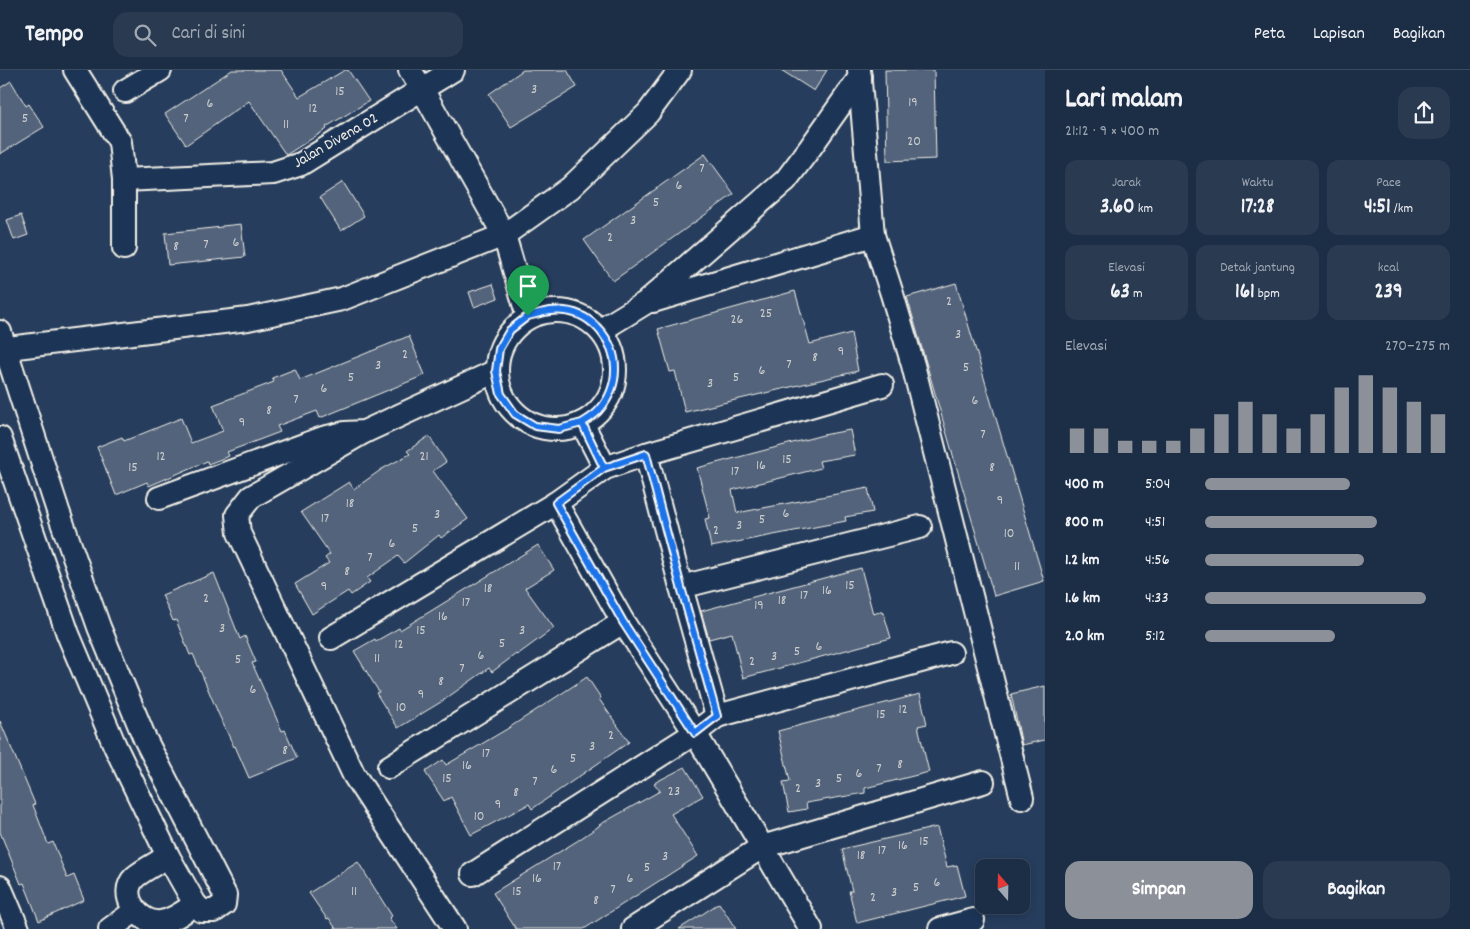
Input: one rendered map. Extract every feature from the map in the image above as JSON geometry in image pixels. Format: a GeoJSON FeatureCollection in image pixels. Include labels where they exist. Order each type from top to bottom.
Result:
{"type":"FeatureCollection","features":[{"type":"Feature","properties":{"kind":"street"},"geometry":{"type":"LineString","coordinates":[[75,70],[120,142],[124,180],[124,248]]}},
{"type":"Feature","properties":{"kind":"street"},"geometry":{"type":"LineString","coordinates":[[125,91],[160,70]]}},
{"type":"Feature","properties":{"kind":"street"},"geometry":{"type":"LineString","coordinates":[[410,70],[504,235],[528,316]]}},
{"type":"Feature","properties":{"kind":"street","name":"Jalan Divena 02"},"geometry":{"type":"LineString","coordinates":[[124,180],[274,173],[301,164],[453,70]]}},
{"type":"Feature","properties":{"kind":"street"},"geometry":{"type":"LineString","coordinates":[[0,438],[68,634],[115,746],[168,856],[195,904],[202,911],[214,911],[224,904],[225,895],[145,739],[99,627],[2,343],[248,319],[342,299],[504,235],[570,188],[648,113],[680,70]]}},
{"type":"Feature","properties":{"kind":"street"},"geometry":{"type":"LineString","coordinates":[[859,73],[873,235],[913,365],[1022,798]]}},
{"type":"Feature","properties":{"kind":"street"},"geometry":{"type":"LineString","coordinates":[[601,330],[645,303],[786,180],[810,148],[859,73]]}},
{"type":"Feature","properties":{"kind":"street"},"geometry":{"type":"LineString","coordinates":[[645,303],[873,235]]}},
{"type":"Feature","properties":{"kind":"street"},"geometry":{"type":"LineString","coordinates":[[547,311],[567,311],[586,318],[601,330],[612,349],[616,370],[611,392],[600,410],[582,423],[559,429],[535,426],[515,414],[501,394],[496,371],[499,349],[510,330],[528,316],[547,311]]}},
{"type":"Feature","properties":{"kind":"street"},"geometry":{"type":"LineString","coordinates":[[455,929],[354,775],[238,533],[237,515],[251,497],[364,432],[496,371]]}},
{"type":"Feature","properties":{"kind":"street"},"geometry":{"type":"LineString","coordinates":[[332,638],[556,503],[604,468],[882,385]]}},
{"type":"Feature","properties":{"kind":"street"},"geometry":{"type":"LineString","coordinates":[[582,423],[604,468]]}},
{"type":"Feature","properties":{"kind":"street"},"geometry":{"type":"LineString","coordinates":[[160,498],[323,438],[344,433],[364,432]]}},
{"type":"Feature","properties":{"kind":"street"},"geometry":{"type":"LineString","coordinates":[[646,454],[717,716]]}},
{"type":"Feature","properties":{"kind":"street"},"geometry":{"type":"LineString","coordinates":[[556,503],[623,622],[695,733],[810,929]]}},
{"type":"Feature","properties":{"kind":"street"},"geometry":{"type":"LineString","coordinates":[[681,587],[920,527]]}},
{"type":"Feature","properties":{"kind":"street"},"geometry":{"type":"LineString","coordinates":[[389,767],[623,622]]}},
{"type":"Feature","properties":{"kind":"street"},"geometry":{"type":"LineString","coordinates":[[472,874],[695,733],[717,716],[950,653]]}},
{"type":"Feature","properties":{"kind":"street"},"geometry":{"type":"LineString","coordinates":[[633,929],[762,847],[983,782]]}},
{"type":"Feature","properties":{"kind":"street"},"geometry":{"type":"LineString","coordinates":[[168,856],[135,877],[130,886],[129,897],[135,911],[145,919],[160,922],[178,916],[195,904]]}},
{"type":"Feature","properties":{"kind":"street"},"geometry":{"type":"LineString","coordinates":[[0,887],[18,929]]}},
{"type":"Feature","properties":{"kind":"street"},"geometry":{"type":"LineString","coordinates":[[110,929],[135,911]]}},
{"type":"Feature","properties":{"kind":"street"},"geometry":{"type":"LineString","coordinates":[[940,929],[973,920]]}},
{"type":"Feature","properties":{"kind":"building"},"geometry":{"type":"Polygon","coordinates":[[[232,70],[281,70],[299,97],[348,70],[369,101],[326,127],[327,129],[286,155],[249,101],[186,145],[165,114],[232,70]]]}},
{"type":"Feature","properties":{"kind":"building"},"geometry":{"type":"Polygon","coordinates":[[[523,70],[567,70],[577,87],[511,127],[489,94],[523,70]]]}},
{"type":"Feature","properties":{"kind":"building"},"geometry":{"type":"Polygon","coordinates":[[[781,70],[827,70],[814,91],[781,70]]]}},
{"type":"Feature","properties":{"kind":"building"},"geometry":{"type":"Polygon","coordinates":[[[885,70],[934,70],[936,159],[887,161],[885,70]]]}},
{"type":"Feature","properties":{"kind":"building"},"geometry":{"type":"Polygon","coordinates":[[[11,81],[26,106],[29,104],[44,127],[0,154],[0,88],[11,81]]]}},
{"type":"Feature","properties":{"kind":"building"},"geometry":{"type":"Polygon","coordinates":[[[705,154],[734,194],[613,281],[584,240],[705,154]]]}},
{"type":"Feature","properties":{"kind":"building"},"geometry":{"type":"Polygon","coordinates":[[[343,182],[364,216],[341,231],[320,197],[343,182]]]}},
{"type":"Feature","properties":{"kind":"building"},"geometry":{"type":"Polygon","coordinates":[[[21,215],[28,235],[14,240],[7,220],[21,215]]]}},
{"type":"Feature","properties":{"kind":"building"},"geometry":{"type":"Polygon","coordinates":[[[241,224],[245,257],[168,265],[165,233],[241,224]]]}},
{"type":"Feature","properties":{"kind":"building"},"geometry":{"type":"Polygon","coordinates":[[[956,283],[1044,581],[994,596],[907,297],[956,283]]]}},
{"type":"Feature","properties":{"kind":"building"},"geometry":{"type":"Polygon","coordinates":[[[493,284],[498,298],[474,307],[469,292],[493,284]]]}},
{"type":"Feature","properties":{"kind":"building"},"geometry":{"type":"Polygon","coordinates":[[[795,291],[810,344],[851,333],[858,371],[685,412],[675,371],[670,372],[658,329],[795,291]]]}},
{"type":"Feature","properties":{"kind":"building"},"geometry":{"type":"Polygon","coordinates":[[[409,336],[425,375],[320,418],[317,411],[277,426],[280,432],[227,452],[229,456],[208,464],[207,461],[149,486],[147,482],[116,495],[97,447],[122,437],[124,441],[181,418],[191,443],[223,431],[213,405],[274,382],[272,378],[295,369],[300,380],[409,336]]]}},
{"type":"Feature","properties":{"kind":"building"},"geometry":{"type":"Polygon","coordinates":[[[850,430],[855,455],[819,461],[821,468],[732,490],[737,513],[868,488],[873,512],[845,517],[846,521],[711,547],[705,519],[710,518],[697,468],[823,435],[850,430]]]}},
{"type":"Feature","properties":{"kind":"building"},"geometry":{"type":"Polygon","coordinates":[[[429,436],[446,462],[433,471],[468,519],[441,538],[439,535],[404,563],[398,556],[367,578],[370,582],[351,595],[348,591],[312,614],[295,584],[329,563],[325,558],[330,554],[301,512],[349,482],[354,489],[382,469],[410,454],[407,451],[429,436]]]}},
{"type":"Feature","properties":{"kind":"building"},"geometry":{"type":"Polygon","coordinates":[[[538,545],[554,570],[525,588],[554,628],[492,672],[489,668],[441,702],[398,728],[376,693],[379,692],[354,651],[399,628],[400,630],[538,545]]]}},
{"type":"Feature","properties":{"kind":"building"},"geometry":{"type":"Polygon","coordinates":[[[861,568],[873,614],[883,611],[891,638],[743,678],[732,633],[709,639],[701,611],[861,568]]]}},
{"type":"Feature","properties":{"kind":"building"},"geometry":{"type":"Polygon","coordinates":[[[214,573],[240,639],[245,636],[256,662],[252,663],[282,731],[285,730],[297,758],[249,778],[193,654],[190,655],[176,620],[173,621],[162,595],[214,573]]]}},
{"type":"Feature","properties":{"kind":"building"},"geometry":{"type":"Polygon","coordinates":[[[587,677],[601,698],[599,699],[629,742],[532,809],[529,804],[471,835],[451,797],[444,801],[425,772],[443,760],[446,765],[507,729],[587,677]]]}},
{"type":"Feature","properties":{"kind":"building"},"geometry":{"type":"Polygon","coordinates":[[[1045,686],[1045,740],[1022,745],[1011,694],[1045,686]]]}},
{"type":"Feature","properties":{"kind":"building"},"geometry":{"type":"Polygon","coordinates":[[[920,694],[927,724],[918,726],[929,772],[865,788],[865,793],[806,803],[807,809],[789,812],[783,782],[790,781],[778,731],[920,694]]]}},
{"type":"Feature","properties":{"kind":"building"},"geometry":{"type":"Polygon","coordinates":[[[0,721],[35,804],[33,805],[48,844],[53,842],[67,878],[74,875],[84,900],[39,921],[24,883],[21,884],[0,832],[0,721]]]}},
{"type":"Feature","properties":{"kind":"building"},"geometry":{"type":"Polygon","coordinates":[[[685,767],[703,796],[671,814],[698,856],[584,929],[516,929],[493,893],[577,841],[599,825],[660,791],[654,783],[685,767]]]}},
{"type":"Feature","properties":{"kind":"building"},"geometry":{"type":"Polygon","coordinates":[[[937,827],[947,867],[957,865],[965,896],[857,923],[842,849],[937,827]]]}},
{"type":"Feature","properties":{"kind":"building"},"geometry":{"type":"Polygon","coordinates":[[[358,862],[392,916],[389,918],[397,929],[336,929],[309,893],[358,862]]]}},
{"type":"Feature","properties":{"kind":"building"},"geometry":{"type":"Polygon","coordinates":[[[719,903],[736,929],[679,929],[701,915],[719,903]]]}},
{"type":"Feature","properties":{"kind":"route"},"geometry":{"type":"LineString","coordinates":[[528,316],[510,330],[499,349],[496,371],[501,394],[515,414],[535,426],[559,429],[582,423],[604,468],[556,503],[623,622],[695,733],[717,716],[646,454],[604,468],[582,423],[600,410],[611,392],[616,370],[612,349],[601,330],[586,318],[567,311],[547,311],[528,316]]}}]}
